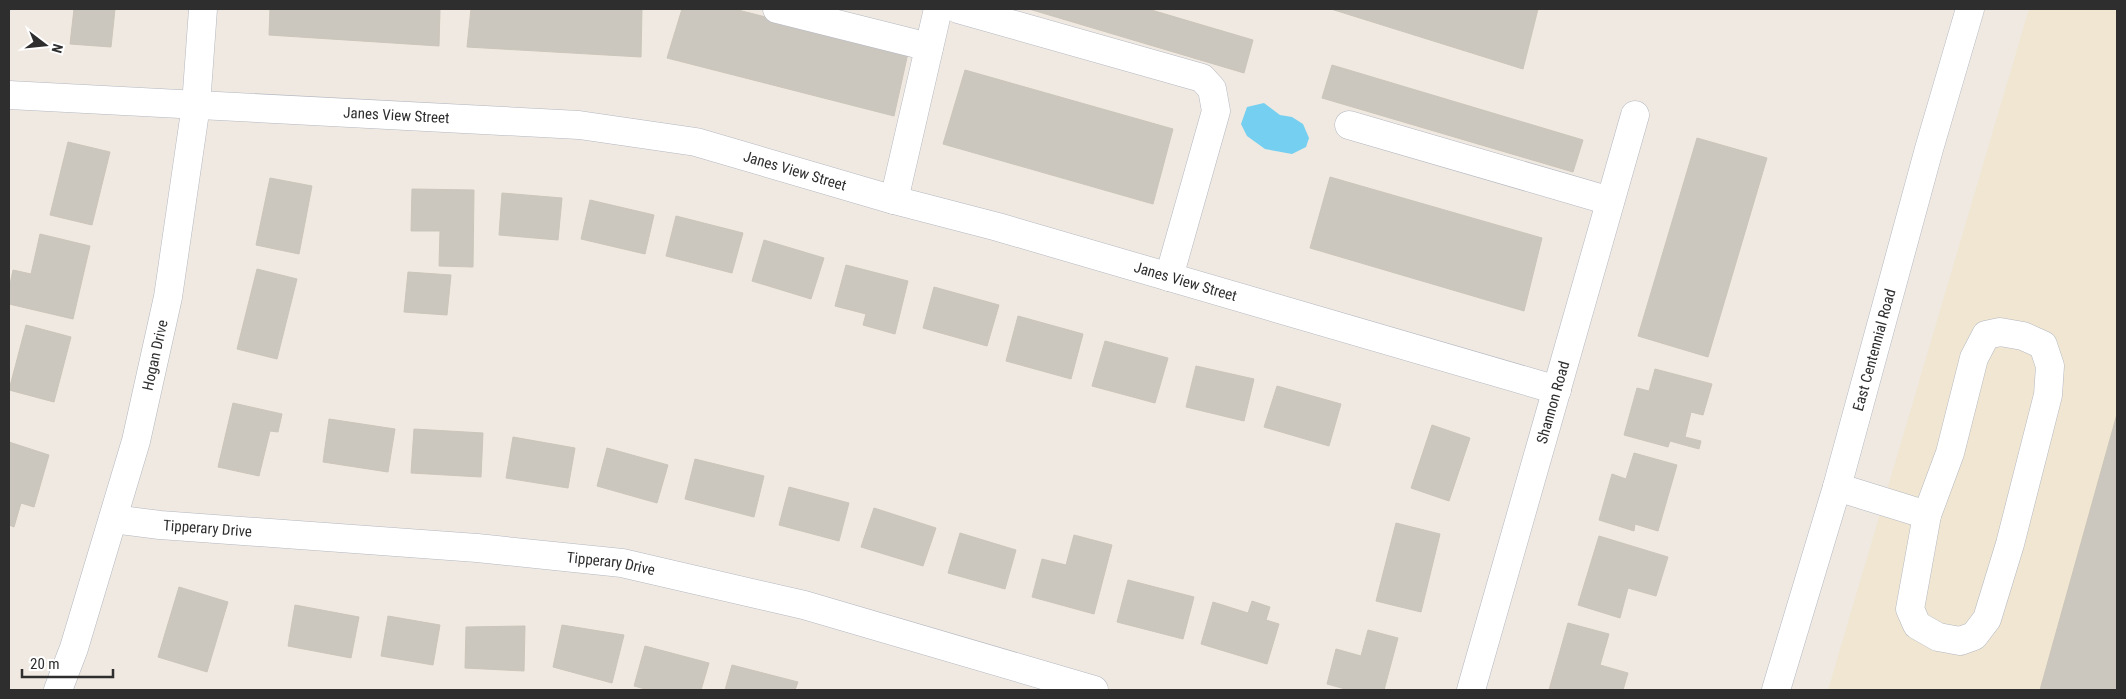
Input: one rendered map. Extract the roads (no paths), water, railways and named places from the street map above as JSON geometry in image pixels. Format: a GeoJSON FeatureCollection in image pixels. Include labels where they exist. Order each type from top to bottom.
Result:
{"type":"FeatureCollection","features":[{"type":"Feature","properties":{"kind":"street","name":"Hogan Drive"},"geometry":{"type":"LineString","coordinates":[[58,690],[74,648],[136,441],[168,297],[196,105],[203,9]]}},
{"type":"Feature","properties":{"kind":"street"},"geometry":{"type":"LineString","coordinates":[[777,9],[929,47]]}},
{"type":"Feature","properties":{"kind":"street"},"geometry":{"type":"LineString","coordinates":[[894,200],[938,9]]}},
{"type":"Feature","properties":{"kind":"street"},"geometry":{"type":"LineString","coordinates":[[958,9],[1202,78],[1212,89],[1216,110],[1169,277]]}},
{"type":"Feature","properties":{"kind":"street","name":"East Centennial Road"},"geometry":{"type":"LineString","coordinates":[[1776,690],[1837,487],[1928,150],[1970,9]]}},
{"type":"Feature","properties":{"kind":"street","name":"Janes View Street"},"geometry":{"type":"LineString","coordinates":[[9,95],[579,124],[696,142],[894,200],[998,227],[1556,390]]}},
{"type":"Feature","properties":{"kind":"street","name":"Shannon Road"},"geometry":{"type":"LineString","coordinates":[[1471,690],[1634,115]]}},
{"type":"Feature","properties":{"kind":"street"},"geometry":{"type":"LineString","coordinates":[[1349,125],[1610,201]]}},
{"type":"Feature","properties":{"kind":"street"},"geometry":{"type":"LineString","coordinates":[[2000,332],[2023,336],[2043,345],[2050,366],[2048,395],[2007,552],[1986,619],[1974,636],[1960,641],[1938,637],[1917,626],[1910,609],[1927,515],[1950,453],[1974,358],[1986,334],[2000,332]]}},
{"type":"Feature","properties":{"kind":"street"},"geometry":{"type":"LineString","coordinates":[[1837,487],[1927,515]]}},
{"type":"Feature","properties":{"kind":"street","name":"Tipperary Drive"},"geometry":{"type":"LineString","coordinates":[[113,519],[160,525],[477,548],[622,563],[804,604],[1094,690]]}},
{"type":"Feature","properties":{"kind":"water"},"geometry":{"type":"Polygon","coordinates":[[[1264,103],[1280,115],[1292,117],[1303,124],[1309,138],[1306,147],[1292,154],[1265,149],[1247,136],[1241,124],[1247,107],[1264,103]]]}}]}
